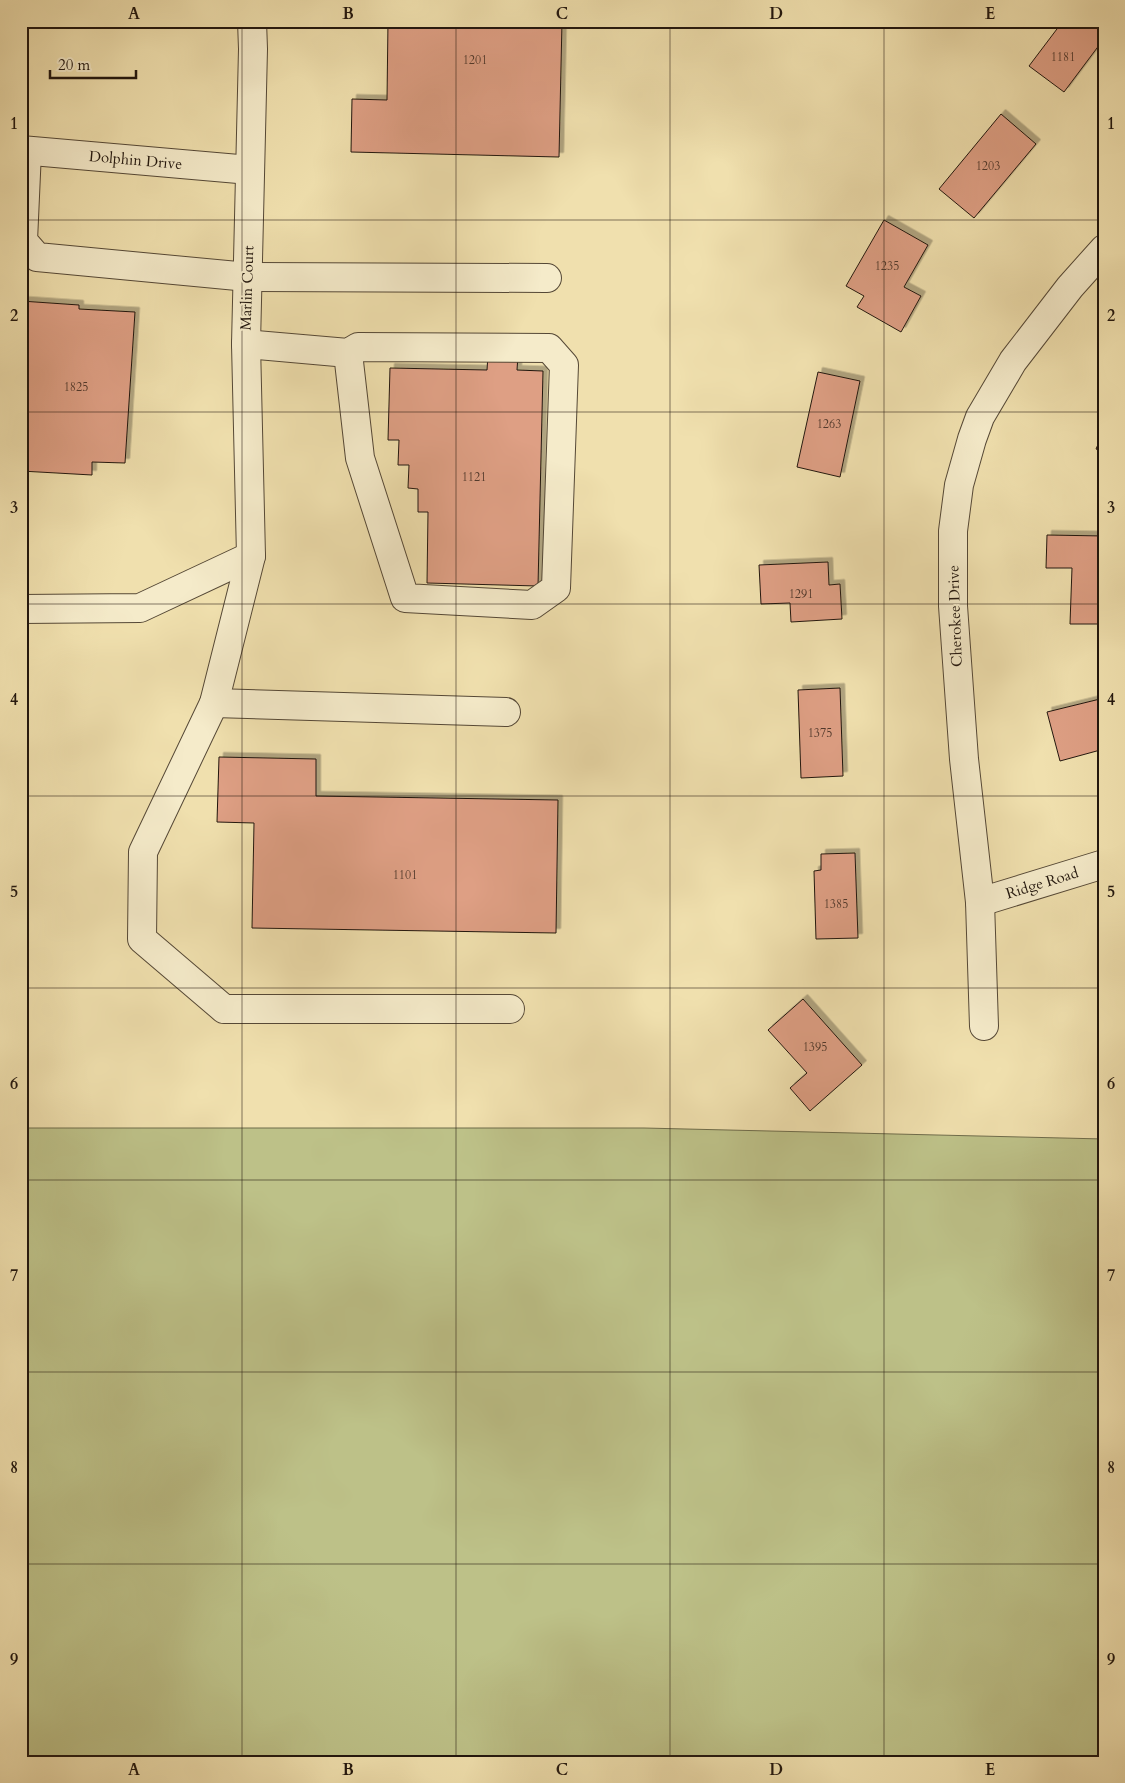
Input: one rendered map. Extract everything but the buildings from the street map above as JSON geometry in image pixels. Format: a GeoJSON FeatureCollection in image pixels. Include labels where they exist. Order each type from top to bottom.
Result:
{"type":"FeatureCollection","features":[{"type":"Feature","properties":{"kind":"street","name":"Marlin Court"},"geometry":{"type":"LineString","coordinates":[[252,21],[253,50],[246,344],[252,556],[214,703],[144,852],[142,939],[224,1009],[510,1009]]}},
{"type":"Feature","properties":{"kind":"street","name":"Dolphin Drive"},"geometry":{"type":"LineString","coordinates":[[24,151],[250,170]]}},
{"type":"Feature","properties":{"kind":"street"},"geometry":{"type":"LineString","coordinates":[[24,151],[23,241],[37,257],[248,277],[547,278]]}},
{"type":"Feature","properties":{"kind":"street","name":"Cherokee Drive"},"geometry":{"type":"LineString","coordinates":[[984,1026],[980,902],[964,759],[953,606],[953,531],[959,485],[980,417],[1013,361],[1070,287],[1104,249]]}},
{"type":"Feature","properties":{"kind":"street"},"geometry":{"type":"LineString","coordinates":[[246,344],[348,353],[358,347],[549,348],[564,365],[556,588],[532,605],[406,598],[360,458],[348,353]]}},
{"type":"Feature","properties":{"kind":"street"},"geometry":{"type":"LineString","coordinates":[[21,609],[140,608],[252,556]]}},
{"type":"Feature","properties":{"kind":"street"},"geometry":{"type":"LineString","coordinates":[[214,703],[506,712]]}},
{"type":"Feature","properties":{"kind":"street","name":"Ridge Road"},"geometry":{"type":"LineString","coordinates":[[980,902],[1104,864]]}},
{"type":"Feature","properties":{"kind":"green space"},"geometry":{"type":"Polygon","coordinates":[[[21,1128],[644,1128],[1104,1139],[1104,1762],[21,1762],[21,1128]]]}}]}
